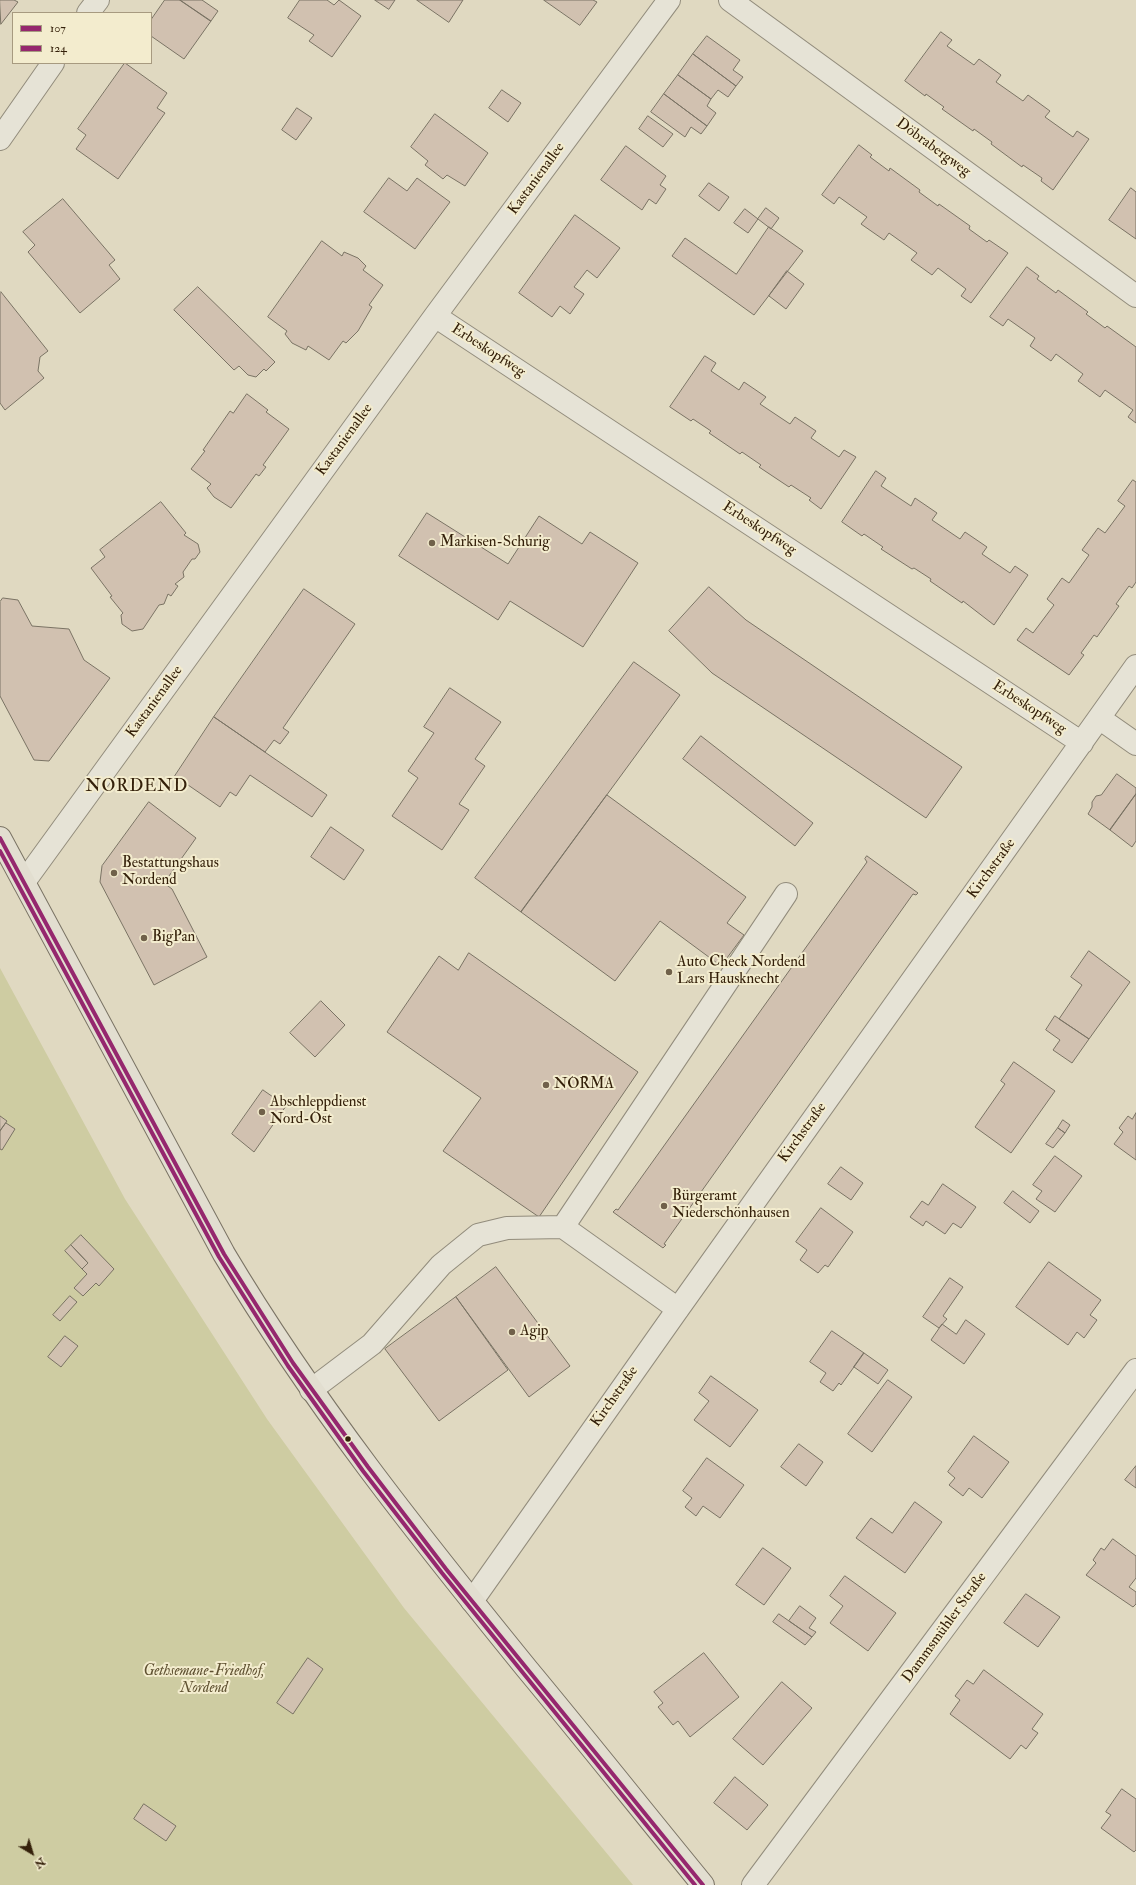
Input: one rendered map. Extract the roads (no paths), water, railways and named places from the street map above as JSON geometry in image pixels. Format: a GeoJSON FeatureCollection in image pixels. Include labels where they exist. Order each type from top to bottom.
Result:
{"type":"FeatureCollection","features":[{"type":"Feature","properties":{"kind":"main road"},"geometry":{"type":"LineString","coordinates":[[0,838],[224,1254],[249,1297],[311,1390],[438,1559],[703,1885]]}},
{"type":"Feature","properties":{"kind":"street"},"geometry":{"type":"LineString","coordinates":[[89,12],[98,0]]}},
{"type":"Feature","properties":{"kind":"street","name":"Kastanienallee"},"geometry":{"type":"LineString","coordinates":[[24,882],[435,316],[669,0]]}},
{"type":"Feature","properties":{"kind":"street","name":"Döbrabergweg"},"geometry":{"type":"LineString","coordinates":[[730,0],[1136,296]]}},
{"type":"Feature","properties":{"kind":"street"},"geometry":{"type":"LineString","coordinates":[[0,139],[52,64]]}},
{"type":"Feature","properties":{"kind":"street","name":"Erbeskopfweg"},"geometry":{"type":"LineString","coordinates":[[435,316],[1082,743]]}},
{"type":"Feature","properties":{"kind":"street","name":"Kirchstraße"},"geometry":{"type":"LineString","coordinates":[[472,1601],[1136,666]]}},
{"type":"Feature","properties":{"kind":"street"},"geometry":{"type":"LineString","coordinates":[[1099,718],[1136,744]]}},
{"type":"Feature","properties":{"kind":"street"},"geometry":{"type":"LineString","coordinates":[[563,1227],[786,894]]}},
{"type":"Feature","properties":{"kind":"street"},"geometry":{"type":"LineString","coordinates":[[311,1390],[372,1344],[441,1265],[478,1235],[507,1228],[563,1227],[678,1309]]}},
{"type":"Feature","properties":{"kind":"street","name":"Dammsmühler Straße"},"geometry":{"type":"LineString","coordinates":[[754,1885],[1136,1370]]}},
{"type":"Feature","properties":{"kind":"place","name":"Markisen-Schurig"},"geometry":{"type":"Point","coordinates":[432,543]}},
{"type":"Feature","properties":{"kind":"place","name":"Bestattungshaus Nordend"},"geometry":{"type":"Point","coordinates":[114,873]}},
{"type":"Feature","properties":{"kind":"place","name":"BigPan"},"geometry":{"type":"Point","coordinates":[144,938]}},
{"type":"Feature","properties":{"kind":"place","name":"Auto Check Nordend Lars Hausknecht"},"geometry":{"type":"Point","coordinates":[669,972]}},
{"type":"Feature","properties":{"kind":"place","name":"NORMA"},"geometry":{"type":"Point","coordinates":[546,1085]}},
{"type":"Feature","properties":{"kind":"place","name":"Abschleppdienst Nord-Ost"},"geometry":{"type":"Point","coordinates":[262,1112]}},
{"type":"Feature","properties":{"kind":"place","name":"Bürgeramt Niederschönhausen"},"geometry":{"type":"Point","coordinates":[664,1206]}},
{"type":"Feature","properties":{"kind":"place","name":"Agip"},"geometry":{"type":"Point","coordinates":[512,1332]}},
{"type":"Feature","properties":{"kind":"district","name":"NORDEND"},"geometry":{"type":"Point","coordinates":[137,787]}},
{"type":"Feature","properties":{"kind":"park label","name":"Gethsemane-Friedhof, Nordend"},"geometry":{"type":"Point","coordinates":[204,1680]}}]}
